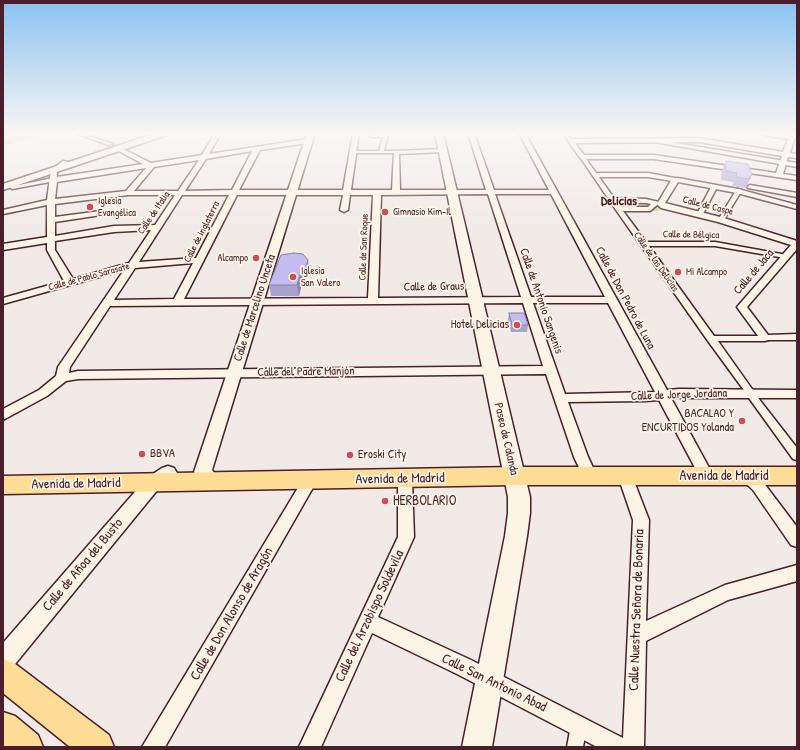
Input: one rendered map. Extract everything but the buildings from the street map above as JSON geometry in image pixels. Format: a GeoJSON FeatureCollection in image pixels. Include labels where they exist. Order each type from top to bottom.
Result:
{"type":"FeatureCollection","features":[{"type":"Feature","properties":{"kind":"main road"},"geometry":{"type":"LineString","coordinates":[[5,186],[50,168]]}},
{"type":"Feature","properties":{"kind":"main road"},"geometry":{"type":"LineString","coordinates":[[5,186],[60,168]]}},
{"type":"Feature","properties":{"kind":"main road","name":"Paseo de Calanda"},"geometry":{"type":"LineString","coordinates":[[447,168],[519,497],[519,513],[477,747]]}},
{"type":"Feature","properties":{"kind":"main road","name":"Avenida de Madrid"},"geometry":{"type":"LineString","coordinates":[[587,471],[625,476],[797,465]]}},
{"type":"Feature","properties":{"kind":"main road","name":"Avenida de Madrid"},"geometry":{"type":"LineString","coordinates":[[208,477],[310,480],[405,479],[513,471]]}},
{"type":"Feature","properties":{"kind":"main road","name":"Avenida de Madrid"},"geometry":{"type":"LineString","coordinates":[[3,485],[161,478],[513,471],[703,471],[747,476],[797,476]]}},
{"type":"Feature","properties":{"kind":"main road","name":"Avenida de Madrid"},"geometry":{"type":"LineString","coordinates":[[3,475],[161,478]]}},
{"type":"Feature","properties":{"kind":"main road"},"geometry":{"type":"LineString","coordinates":[[3,674],[97,747]]}},
{"type":"Feature","properties":{"kind":"main road"},"geometry":{"type":"LineString","coordinates":[[3,728],[26,747]]}},
{"type":"Feature","properties":{"kind":"street"},"geometry":{"type":"LineString","coordinates":[[57,168],[54,170],[53,180],[51,220],[52,250],[69,281]]}},
{"type":"Feature","properties":{"kind":"street"},"geometry":{"type":"LineString","coordinates":[[91,168],[92,174]]}},
{"type":"Feature","properties":{"kind":"street"},"geometry":{"type":"LineString","coordinates":[[5,186],[136,168]]}},
{"type":"Feature","properties":{"kind":"street"},"geometry":{"type":"LineString","coordinates":[[128,193],[149,168]]}},
{"type":"Feature","properties":{"kind":"street","name":"Calle de Italia"},"geometry":{"type":"LineString","coordinates":[[62,378],[64,367],[197,168]]}},
{"type":"Feature","properties":{"kind":"street","name":"Calle de Inglaterra"},"geometry":{"type":"LineString","coordinates":[[178,303],[247,168]]}},
{"type":"Feature","properties":{"kind":"street","name":"Calle de Marcelino Unceta"},"geometry":{"type":"LineString","coordinates":[[208,477],[235,373],[300,168]]}},
{"type":"Feature","properties":{"kind":"street"},"geometry":{"type":"LineString","coordinates":[[344,210],[350,168]]}},
{"type":"Feature","properties":{"kind":"street"},"geometry":{"type":"LineString","coordinates":[[396,168],[396,192]]}},
{"type":"Feature","properties":{"kind":"street","name":"Calle de Antonio Sangenis"},"geometry":{"type":"LineString","coordinates":[[483,168],[560,398],[587,471]]}},
{"type":"Feature","properties":{"kind":"street","name":"Calle de Don Pedro de Luna"},"geometry":{"type":"LineString","coordinates":[[540,168],[703,471]]}},
{"type":"Feature","properties":{"kind":"street","name":"Calle de las Delicias"},"geometry":{"type":"LineString","coordinates":[[590,168],[711,339],[797,456]]}},
{"type":"Feature","properties":{"kind":"street"},"geometry":{"type":"LineString","coordinates":[[735,168],[797,178]]}},
{"type":"Feature","properties":{"kind":"street"},"geometry":{"type":"LineString","coordinates":[[779,174],[781,168]]}},
{"type":"Feature","properties":{"kind":"street"},"geometry":{"type":"LineString","coordinates":[[595,175],[648,175],[738,190],[797,207]]}},
{"type":"Feature","properties":{"kind":"street"},"geometry":{"type":"LineString","coordinates":[[618,209],[650,209],[658,203],[677,181]]}},
{"type":"Feature","properties":{"kind":"street"},"geometry":{"type":"LineString","coordinates":[[700,214],[714,187]]}},
{"type":"Feature","properties":{"kind":"street"},"geometry":{"type":"LineString","coordinates":[[750,187],[797,194]]}},
{"type":"Feature","properties":{"kind":"street"},"geometry":{"type":"LineString","coordinates":[[721,220],[738,190]]}},
{"type":"Feature","properties":{"kind":"street"},"geometry":{"type":"LineString","coordinates":[[3,212],[52,202],[128,193],[377,193],[452,191],[553,192]]}},
{"type":"Feature","properties":{"kind":"street","name":"Calle de San Roque"},"geometry":{"type":"LineString","coordinates":[[373,301],[377,193]]}},
{"type":"Feature","properties":{"kind":"street"},"geometry":{"type":"LineString","coordinates":[[102,195],[102,230]]}},
{"type":"Feature","properties":{"kind":"street","name":"Calle de Caspe"},"geometry":{"type":"LineString","coordinates":[[613,200],[658,203],[664,206],[721,220],[797,244]]}},
{"type":"Feature","properties":{"kind":"street"},"geometry":{"type":"LineString","coordinates":[[51,220],[101,213]]}},
{"type":"Feature","properties":{"kind":"street"},"geometry":{"type":"LineString","coordinates":[[3,247],[102,230],[157,226]]}},
{"type":"Feature","properties":{"kind":"street","name":"Calle de Bélgica"},"geometry":{"type":"LineString","coordinates":[[644,244],[715,244],[785,256]]}},
{"type":"Feature","properties":{"kind":"street","name":"Calle de Jaca"},"geometry":{"type":"LineString","coordinates":[[765,338],[742,307],[797,244]]}},
{"type":"Feature","properties":{"kind":"street","name":"Calle de Pablo Sarasate"},"geometry":{"type":"LineString","coordinates":[[3,301],[132,264],[200,260]]}},
{"type":"Feature","properties":{"kind":"street","name":"Calle de Graus"},"geometry":{"type":"LineString","coordinates":[[107,303],[611,300]]}},
{"type":"Feature","properties":{"kind":"street"},"geometry":{"type":"LineString","coordinates":[[711,339],[797,338]]}},
{"type":"Feature","properties":{"kind":"street","name":"Calle del Padre Manjón"},"geometry":{"type":"LineString","coordinates":[[62,378],[78,374],[551,370]]}},
{"type":"Feature","properties":{"kind":"street"},"geometry":{"type":"LineString","coordinates":[[3,415],[43,393],[62,378]]}},
{"type":"Feature","properties":{"kind":"street","name":"Calle de Jorge Jordana"},"geometry":{"type":"LineString","coordinates":[[560,398],[663,395],[679,393],[797,394]]}},
{"type":"Feature","properties":{"kind":"street","name":"Calle Nuestra Señora de Bonaria"},"geometry":{"type":"LineString","coordinates":[[625,476],[641,520],[633,747]]}},
{"type":"Feature","properties":{"kind":"street"},"geometry":{"type":"LineString","coordinates":[[747,476],[758,486],[797,540]]}},
{"type":"Feature","properties":{"kind":"street","name":"Calle de Añoa del Busto"},"geometry":{"type":"LineString","coordinates":[[3,661],[161,478]]}},
{"type":"Feature","properties":{"kind":"street","name":"Calle del Arzobispo Soldevila"},"geometry":{"type":"LineString","coordinates":[[310,747],[406,537],[405,479]]}},
{"type":"Feature","properties":{"kind":"street","name":"Calle de Don Alonso de Aragón"},"geometry":{"type":"LineString","coordinates":[[153,747],[310,480]]}},
{"type":"Feature","properties":{"kind":"street"},"geometry":{"type":"LineString","coordinates":[[636,636],[726,593],[797,573]]}},
{"type":"Feature","properties":{"kind":"street","name":"Calle San Antonio Abad"},"geometry":{"type":"LineString","coordinates":[[367,621],[579,725],[620,747]]}},
{"type":"Feature","properties":{"kind":"street"},"geometry":{"type":"LineString","coordinates":[[575,747],[579,725]]}},
{"type":"Feature","properties":{"kind":"green space"},"geometry":{"type":"Polygon","coordinates":[[[613,200],[646,201],[661,207],[658,211],[625,211],[623,209],[618,209],[613,200]]]}},
{"type":"Feature","properties":{"kind":"place","name":"Iglesia Evangélica"},"geometry":{"type":"Point","coordinates":[90,207]}},
{"type":"Feature","properties":{"kind":"place","name":"Gimnasio Kim-Il"},"geometry":{"type":"Point","coordinates":[385,212]}},
{"type":"Feature","properties":{"kind":"place","name":"Alcampo"},"geometry":{"type":"Point","coordinates":[256,258]}},
{"type":"Feature","properties":{"kind":"place","name":"Mi Alcampo"},"geometry":{"type":"Point","coordinates":[678,272]}},
{"type":"Feature","properties":{"kind":"place","name":"Iglesia San Valero"},"geometry":{"type":"Point","coordinates":[293,277]}},
{"type":"Feature","properties":{"kind":"place","name":"Hotel Delicias"},"geometry":{"type":"Point","coordinates":[517,325]}},
{"type":"Feature","properties":{"kind":"place","name":"BACALAO Y ENCURTIDOS Yolanda"},"geometry":{"type":"Point","coordinates":[742,421]}},
{"type":"Feature","properties":{"kind":"place","name":"BBVA"},"geometry":{"type":"Point","coordinates":[142,454]}},
{"type":"Feature","properties":{"kind":"place","name":"Eroski City"},"geometry":{"type":"Point","coordinates":[350,455]}},
{"type":"Feature","properties":{"kind":"place","name":"HERBOLARIO"},"geometry":{"type":"Point","coordinates":[385,501]}},
{"type":"Feature","properties":{"kind":"district","name":"Delicias"},"geometry":{"type":"Point","coordinates":[619,202]}}]}
